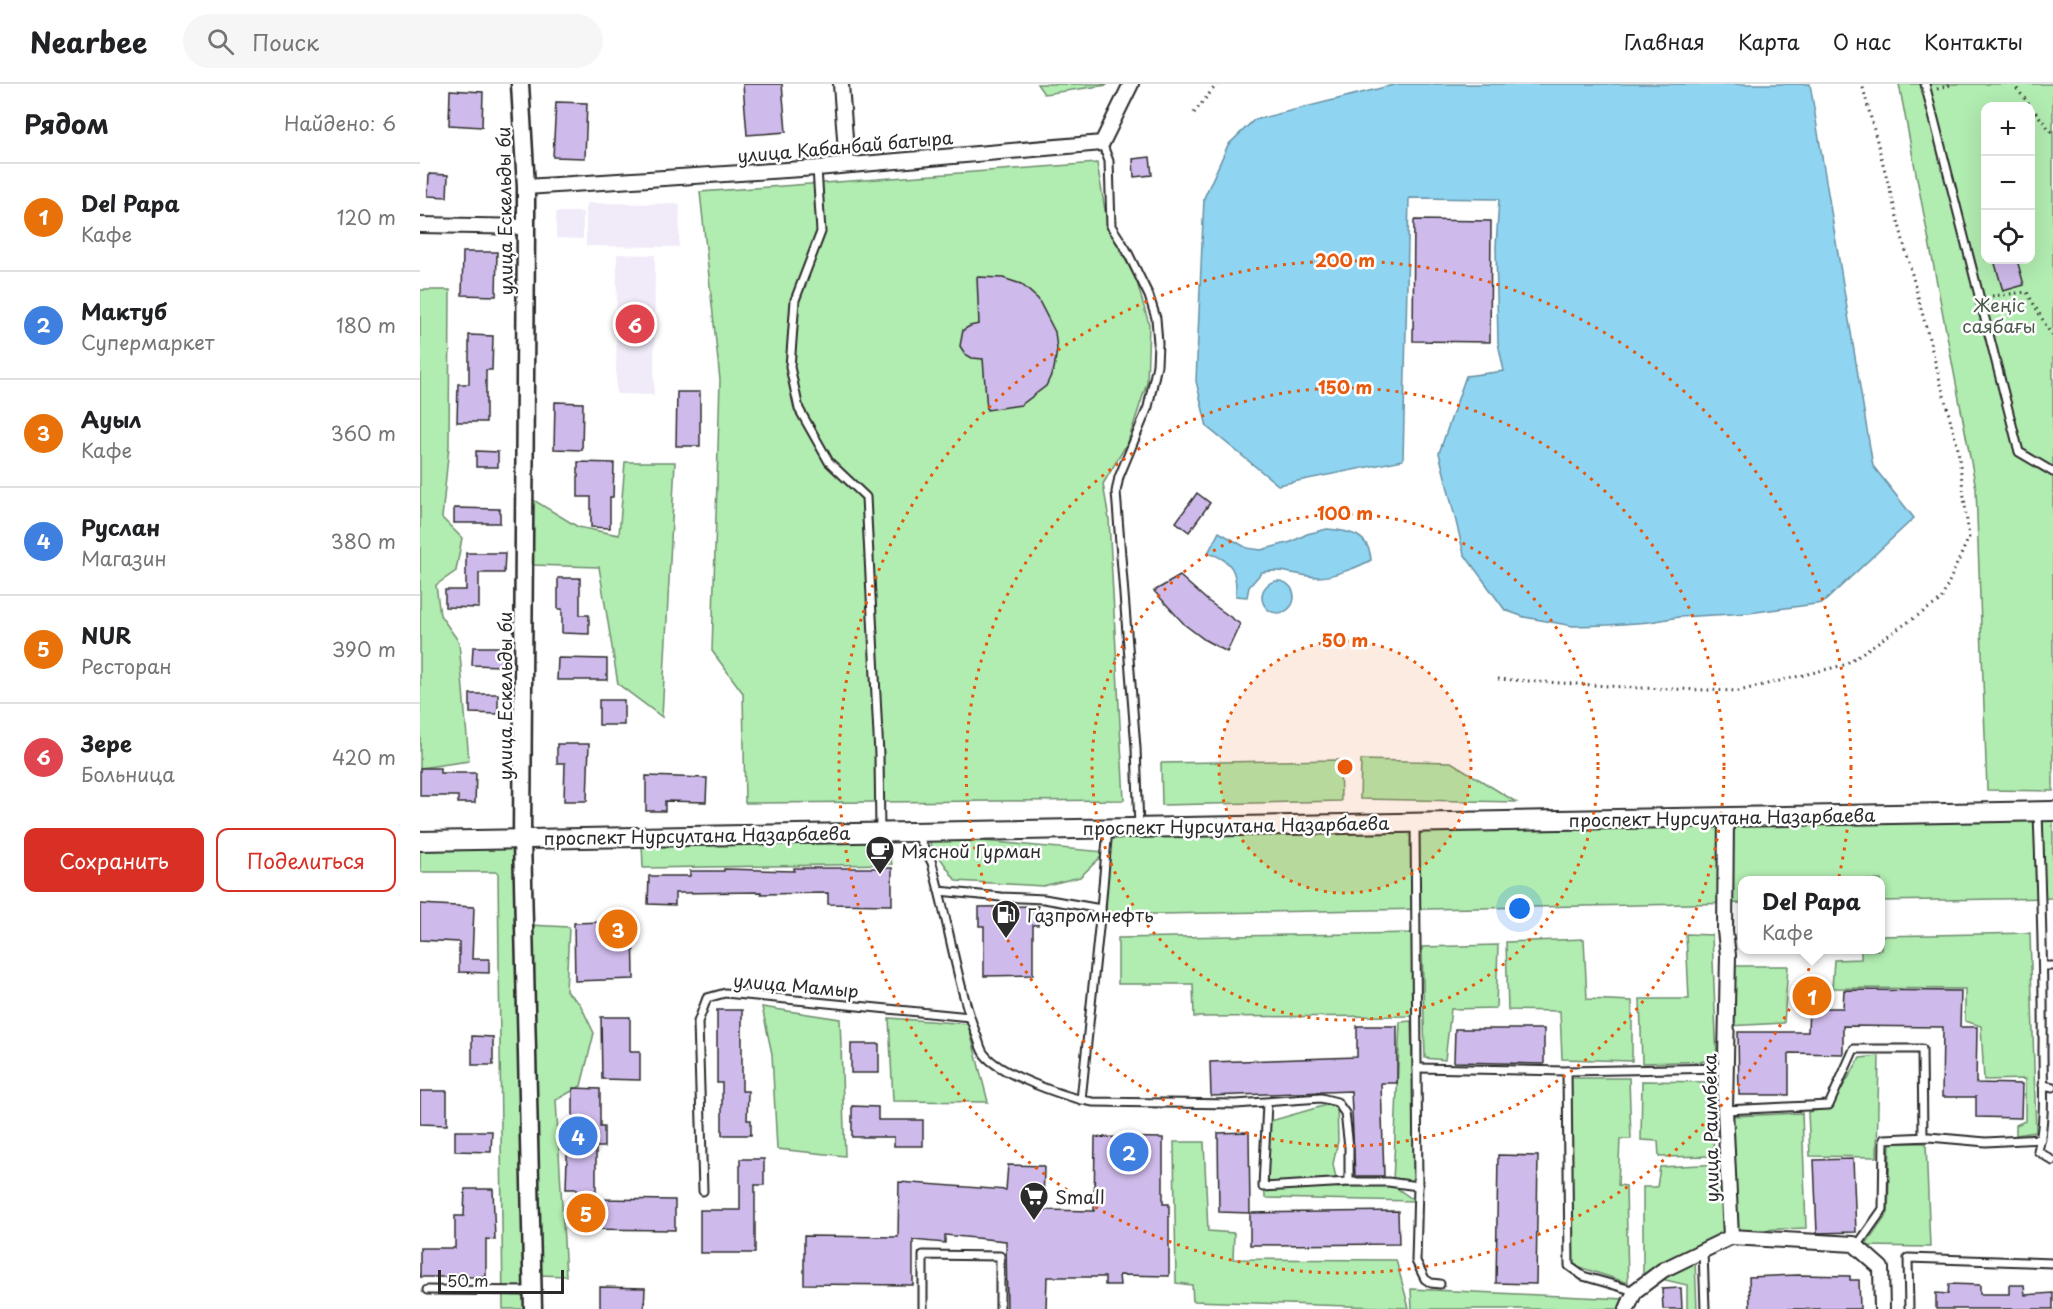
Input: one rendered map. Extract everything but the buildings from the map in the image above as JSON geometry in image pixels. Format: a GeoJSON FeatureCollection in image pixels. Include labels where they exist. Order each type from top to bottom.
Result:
{"type":"FeatureCollection","features":[{"type":"Feature","properties":{"kind":"main road","name":"проспект Нурсултана Назарбаева"},"geometry":{"type":"LineString","coordinates":[[420,841],[2046,811]]}},
{"type":"Feature","properties":{"kind":"street","name":"улица Ескельды би"},"geometry":{"type":"LineString","coordinates":[[520,84],[526,187],[522,839],[533,1309]]}},
{"type":"Feature","properties":{"kind":"street"},"geometry":{"type":"LineString","coordinates":[[841,84],[847,165]]}},
{"type":"Feature","properties":{"kind":"street"},"geometry":{"type":"LineString","coordinates":[[1102,143],[1131,84]]}},
{"type":"Feature","properties":{"kind":"street","name":"улица Кабанбай батыра"},"geometry":{"type":"LineString","coordinates":[[526,187],[817,168],[1102,143]]}},
{"type":"Feature","properties":{"kind":"street"},"geometry":{"type":"LineString","coordinates":[[420,225],[526,227]]}},
{"type":"Feature","properties":{"kind":"street","name":"улица Раимбека"},"geometry":{"type":"LineString","coordinates":[[1726,817],[1725,931],[1728,955],[1725,1110],[1731,1238]]}},
{"type":"Feature","properties":{"kind":"street"},"geometry":{"type":"LineString","coordinates":[[1627,1309],[1635,1291],[1663,1270],[1731,1238],[1854,1244],[1881,1268],[1882,1309]]}},
{"type":"Feature","properties":{"kind":"lane"},"geometry":{"type":"LineString","coordinates":[[1926,88],[2019,452],[2053,472]]}},
{"type":"Feature","properties":{"kind":"lane"},"geometry":{"type":"LineString","coordinates":[[1102,143],[1109,161],[1111,226],[1126,249],[1149,296],[1156,318],[1158,343],[1148,407],[1119,477],[1116,492],[1140,827]]}},
{"type":"Feature","properties":{"kind":"lane"},"geometry":{"type":"LineString","coordinates":[[817,168],[821,232],[795,300],[790,367],[799,409],[829,462],[866,497],[879,755],[880,832]]}},
{"type":"Feature","properties":{"kind":"lane"},"geometry":{"type":"LineString","coordinates":[[2046,811],[2043,1085],[2041,1139],[2038,1151],[2053,1161]]}},
{"type":"Feature","properties":{"kind":"lane"},"geometry":{"type":"LineString","coordinates":[[1415,822],[1418,1186],[1416,1261],[1425,1279],[1431,1283],[1440,1284]]}},
{"type":"Feature","properties":{"kind":"lane"},"geometry":{"type":"LineString","coordinates":[[1081,1100],[1108,828]]}},
{"type":"Feature","properties":{"kind":"lane"},"geometry":{"type":"LineString","coordinates":[[915,831],[932,863],[970,1017],[984,1054],[996,1065],[1037,1085],[1081,1100],[1236,1104],[1321,1098],[1337,1102],[1345,1113],[1350,1182]]}},
{"type":"Feature","properties":{"kind":"lane"},"geometry":{"type":"LineString","coordinates":[[939,891],[1044,899],[1101,909]]}},
{"type":"Feature","properties":{"kind":"lane"},"geometry":{"type":"LineString","coordinates":[[2044,966],[2053,966]]}},
{"type":"Feature","properties":{"kind":"lane","name":"улица Мамыр"},"geometry":{"type":"LineString","coordinates":[[703,1191],[698,1022],[707,998],[725,993],[970,1017]]}},
{"type":"Feature","properties":{"kind":"lane"},"geometry":{"type":"LineString","coordinates":[[1725,1110],[1829,1105],[1854,1049],[1922,1049],[1923,1137]]}},
{"type":"Feature","properties":{"kind":"lane"},"geometry":{"type":"LineString","coordinates":[[1417,1068],[1567,1071],[1725,1068]]}},
{"type":"Feature","properties":{"kind":"lane"},"geometry":{"type":"LineString","coordinates":[[1567,1071],[1569,1266],[1583,1276],[1635,1291]]}},
{"type":"Feature","properties":{"kind":"lane"},"geometry":{"type":"LineString","coordinates":[[2043,1085],[2053,1087]]}},
{"type":"Feature","properties":{"kind":"lane"},"geometry":{"type":"LineString","coordinates":[[1267,1103],[1263,1187],[1350,1182],[1388,1182],[1418,1186]]}},
{"type":"Feature","properties":{"kind":"lane"},"geometry":{"type":"LineString","coordinates":[[1857,1246],[1883,1209],[1884,1139],[1923,1137],[1986,1142],[2041,1139]]}},
{"type":"Feature","properties":{"kind":"lane"},"geometry":{"type":"LineString","coordinates":[[1703,1251],[1705,1309]]}},
{"type":"Feature","properties":{"kind":"lane"},"geometry":{"type":"LineString","coordinates":[[923,1309],[923,1255],[1000,1256],[1000,1309]]}},
{"type":"Feature","properties":{"kind":"lane"},"geometry":{"type":"LineString","coordinates":[[1909,1309],[1908,1258],[2053,1263]]}},
{"type":"Feature","properties":{"kind":"lane"},"geometry":{"type":"LineString","coordinates":[[427,1290],[533,1291]]}},
{"type":"Feature","properties":{"kind":"path"},"geometry":{"type":"LineString","coordinates":[[1194,113],[1217,84]]}},
{"type":"Feature","properties":{"kind":"path"},"geometry":{"type":"LineString","coordinates":[[1498,679],[1641,688],[1739,691],[1844,665],[1941,600],[1969,537],[1958,448],[1862,84]]}},
{"type":"Feature","properties":{"kind":"path"},"geometry":{"type":"LineString","coordinates":[[1926,88],[1954,84]]}},
{"type":"Feature","properties":{"kind":"path"},"geometry":{"type":"LineString","coordinates":[[2013,84],[2053,134]]}},
{"type":"Feature","properties":{"kind":"path"},"geometry":{"type":"LineString","coordinates":[[1979,298],[2027,291],[2053,338]]}},
{"type":"Feature","properties":{"kind":"shaded area"},"geometry":{"type":"Polygon","coordinates":[[[586,203],[680,204],[679,247],[586,246],[586,203]]]}},
{"type":"Feature","properties":{"kind":"shaded area"},"geometry":{"type":"Polygon","coordinates":[[[556,212],[583,212],[583,239],[556,238],[556,212]]]}},
{"type":"Feature","properties":{"kind":"shaded area"},"geometry":{"type":"Polygon","coordinates":[[[617,254],[655,255],[654,395],[616,394],[617,254]]]}},
{"type":"Feature","properties":{"kind":"green space"},"geometry":{"type":"Polygon","coordinates":[[[1037,84],[1107,84],[1107,85],[1044,94],[1037,84]]]}},
{"type":"Feature","properties":{"kind":"green space","name":"Жеңіс саябағы"},"geometry":{"type":"Polygon","coordinates":[[[1899,84],[2053,84],[2053,791],[1987,790],[1976,488],[1899,84]]]}},
{"type":"Feature","properties":{"kind":"green space"},"geometry":{"type":"Polygon","coordinates":[[[1097,163],[1108,228],[1136,279],[1149,324],[1147,383],[1128,442],[1103,484],[1109,519],[1124,800],[745,803],[743,693],[712,651],[720,380],[700,192],[1097,163]]]}},
{"type":"Feature","properties":{"kind":"green space"},"geometry":{"type":"Polygon","coordinates":[[[420,290],[450,290],[449,446],[442,518],[462,538],[456,571],[436,585],[440,615],[459,642],[469,761],[420,768],[420,290]]]}},
{"type":"Feature","properties":{"kind":"green space"},"geometry":{"type":"Polygon","coordinates":[[[625,462],[675,462],[662,717],[618,684],[599,567],[532,565],[532,499],[578,527],[619,535],[625,462]]]}},
{"type":"Feature","properties":{"kind":"green space"},"geometry":{"type":"Polygon","coordinates":[[[1340,760],[1341,801],[1162,805],[1161,763],[1340,760]]]}},
{"type":"Feature","properties":{"kind":"green space"},"geometry":{"type":"Polygon","coordinates":[[[1361,760],[1451,762],[1516,802],[1360,799],[1361,760]]]}},
{"type":"Feature","properties":{"kind":"green space"},"geometry":{"type":"Polygon","coordinates":[[[2053,811],[2053,898],[1885,901],[1885,876],[1738,876],[1738,903],[1106,915],[1108,828],[2053,811]]]}},
{"type":"Feature","properties":{"kind":"green space"},"geometry":{"type":"Polygon","coordinates":[[[925,836],[1106,852],[1080,877],[1043,886],[956,881],[925,836]]]}},
{"type":"Feature","properties":{"kind":"green space"},"geometry":{"type":"Polygon","coordinates":[[[887,838],[892,864],[643,868],[642,843],[887,838]]]}},
{"type":"Feature","properties":{"kind":"green space"},"geometry":{"type":"Polygon","coordinates":[[[420,845],[515,845],[524,1309],[503,1309],[498,872],[420,872],[420,845]]]}},
{"type":"Feature","properties":{"kind":"green space"},"geometry":{"type":"Polygon","coordinates":[[[529,925],[569,927],[566,991],[580,1004],[594,1033],[581,1086],[556,1100],[566,1276],[539,1275],[529,925]]]}},
{"type":"Feature","properties":{"kind":"green space"},"geometry":{"type":"Polygon","coordinates":[[[1415,933],[1416,1016],[1194,1017],[1193,984],[1118,984],[1118,938],[1415,933]]]}},
{"type":"Feature","properties":{"kind":"green space"},"geometry":{"type":"Polygon","coordinates":[[[2030,933],[2036,1132],[2016,1135],[2016,1125],[2025,1121],[2025,1079],[1984,1080],[1981,1026],[1965,1021],[1965,989],[1832,988],[1834,960],[1861,959],[1861,954],[1885,954],[1885,936],[2030,933]]]}},
{"type":"Feature","properties":{"kind":"green space"},"geometry":{"type":"Polygon","coordinates":[[[1686,934],[1712,935],[1717,1061],[1642,1063],[1640,999],[1689,999],[1686,934]]]}},
{"type":"Feature","properties":{"kind":"green space"},"geometry":{"type":"Polygon","coordinates":[[[1584,939],[1587,999],[1632,1001],[1632,1061],[1562,1059],[1560,1011],[1508,1010],[1506,942],[1584,939]]]}},
{"type":"Feature","properties":{"kind":"green space"},"geometry":{"type":"Polygon","coordinates":[[[1498,945],[1496,1008],[1451,1009],[1445,1060],[1425,1058],[1422,947],[1498,945]]]}},
{"type":"Feature","properties":{"kind":"green space"},"geometry":{"type":"Polygon","coordinates":[[[1724,966],[1788,966],[1784,1023],[1727,1026],[1724,966]]]}},
{"type":"Feature","properties":{"kind":"green space"},"geometry":{"type":"Polygon","coordinates":[[[762,1007],[840,1019],[845,1156],[777,1149],[772,1054],[762,1007]]]}},
{"type":"Feature","properties":{"kind":"green space"},"geometry":{"type":"Polygon","coordinates":[[[889,1018],[968,1024],[988,1102],[893,1101],[889,1018]]]}},
{"type":"Feature","properties":{"kind":"green space"},"geometry":{"type":"Polygon","coordinates":[[[1411,1021],[1416,1180],[1393,1182],[1400,1022],[1411,1021]]]}},
{"type":"Feature","properties":{"kind":"green space"},"geometry":{"type":"Polygon","coordinates":[[[1879,1056],[1877,1157],[1810,1156],[1808,1112],[1830,1108],[1860,1058],[1879,1056]]]}},
{"type":"Feature","properties":{"kind":"green space"},"geometry":{"type":"Polygon","coordinates":[[[1570,1078],[1629,1078],[1631,1139],[1620,1139],[1618,1185],[1626,1186],[1628,1283],[1570,1264],[1570,1078]]]}},
{"type":"Feature","properties":{"kind":"green space"},"geometry":{"type":"Polygon","coordinates":[[[1642,1081],[1710,1082],[1714,1156],[1659,1157],[1658,1141],[1641,1140],[1642,1081]]]}},
{"type":"Feature","properties":{"kind":"green space"},"geometry":{"type":"Polygon","coordinates":[[[1337,1102],[1338,1141],[1333,1164],[1338,1188],[1388,1182],[1415,1201],[1265,1198],[1263,1146],[1267,1122],[1337,1102]]]}},
{"type":"Feature","properties":{"kind":"green space"},"geometry":{"type":"Polygon","coordinates":[[[1802,1113],[1806,1228],[1736,1231],[1732,1116],[1802,1113]]]}},
{"type":"Feature","properties":{"kind":"green space"},"geometry":{"type":"Polygon","coordinates":[[[1174,1142],[1204,1142],[1208,1231],[1234,1233],[1233,1259],[1396,1260],[1409,1308],[1193,1301],[1192,1285],[1176,1283],[1174,1142]]]}},
{"type":"Feature","properties":{"kind":"green space"},"geometry":{"type":"Polygon","coordinates":[[[1890,1143],[1926,1143],[1930,1247],[1865,1246],[1888,1213],[1890,1143]]]}},
{"type":"Feature","properties":{"kind":"green space"},"geometry":{"type":"Polygon","coordinates":[[[1722,1164],[1725,1232],[1643,1275],[1643,1187],[1657,1187],[1660,1167],[1722,1164]]]}},
{"type":"Feature","properties":{"kind":"green space"},"geometry":{"type":"Polygon","coordinates":[[[1695,1260],[1697,1309],[1687,1309],[1687,1285],[1661,1279],[1695,1260]]]}},
{"type":"Feature","properties":{"kind":"green space"},"geometry":{"type":"Polygon","coordinates":[[[1411,1289],[1625,1299],[1618,1309],[1412,1309],[1411,1289]]]}},
{"type":"Feature","properties":{"kind":"water"},"geometry":{"type":"Polygon","coordinates":[[[1397,84],[1810,84],[1873,466],[1914,518],[1823,603],[1749,613],[1573,626],[1524,617],[1505,610],[1464,554],[1439,453],[1466,376],[1504,371],[1498,343],[1496,247],[1499,199],[1409,198],[1403,460],[1278,485],[1207,427],[1196,381],[1204,198],[1228,145],[1254,120],[1397,84]]]}},
{"type":"Feature","properties":{"kind":"water"},"geometry":{"type":"Polygon","coordinates":[[[1327,529],[1351,533],[1362,539],[1367,544],[1371,560],[1360,566],[1324,577],[1278,571],[1262,572],[1249,587],[1247,597],[1236,596],[1236,580],[1228,563],[1208,553],[1219,532],[1247,548],[1261,550],[1327,529]]]}},
{"type":"Feature","properties":{"kind":"water"},"geometry":{"type":"Polygon","coordinates":[[[1278,581],[1289,586],[1294,597],[1289,608],[1278,613],[1267,608],[1262,597],[1267,586],[1278,581]]]}},
{"type":"Feature","properties":{"kind":"place","name":"Зере"},"geometry":{"type":"Point","coordinates":[635,324]}},
{"type":"Feature","properties":{"kind":"place","name":"Мясной Гурман"},"geometry":{"type":"Point","coordinates":[880,876]}},
{"type":"Feature","properties":{"kind":"place","name":"Ауыл"},"geometry":{"type":"Point","coordinates":[618,929]}},
{"type":"Feature","properties":{"kind":"place","name":"Газпромнефть"},"geometry":{"type":"Point","coordinates":[1006,940]}},
{"type":"Feature","properties":{"kind":"place","name":"Del Papa"},"geometry":{"type":"Point","coordinates":[1812,996]}},
{"type":"Feature","properties":{"kind":"place","name":"Руслан"},"geometry":{"type":"Point","coordinates":[578,1136]}},
{"type":"Feature","properties":{"kind":"place","name":"Мактуб"},"geometry":{"type":"Point","coordinates":[1129,1152]}},
{"type":"Feature","properties":{"kind":"place","name":"NUR"},"geometry":{"type":"Point","coordinates":[586,1213]}},
{"type":"Feature","properties":{"kind":"place","name":"Small"},"geometry":{"type":"Point","coordinates":[1034,1222]}}]}
